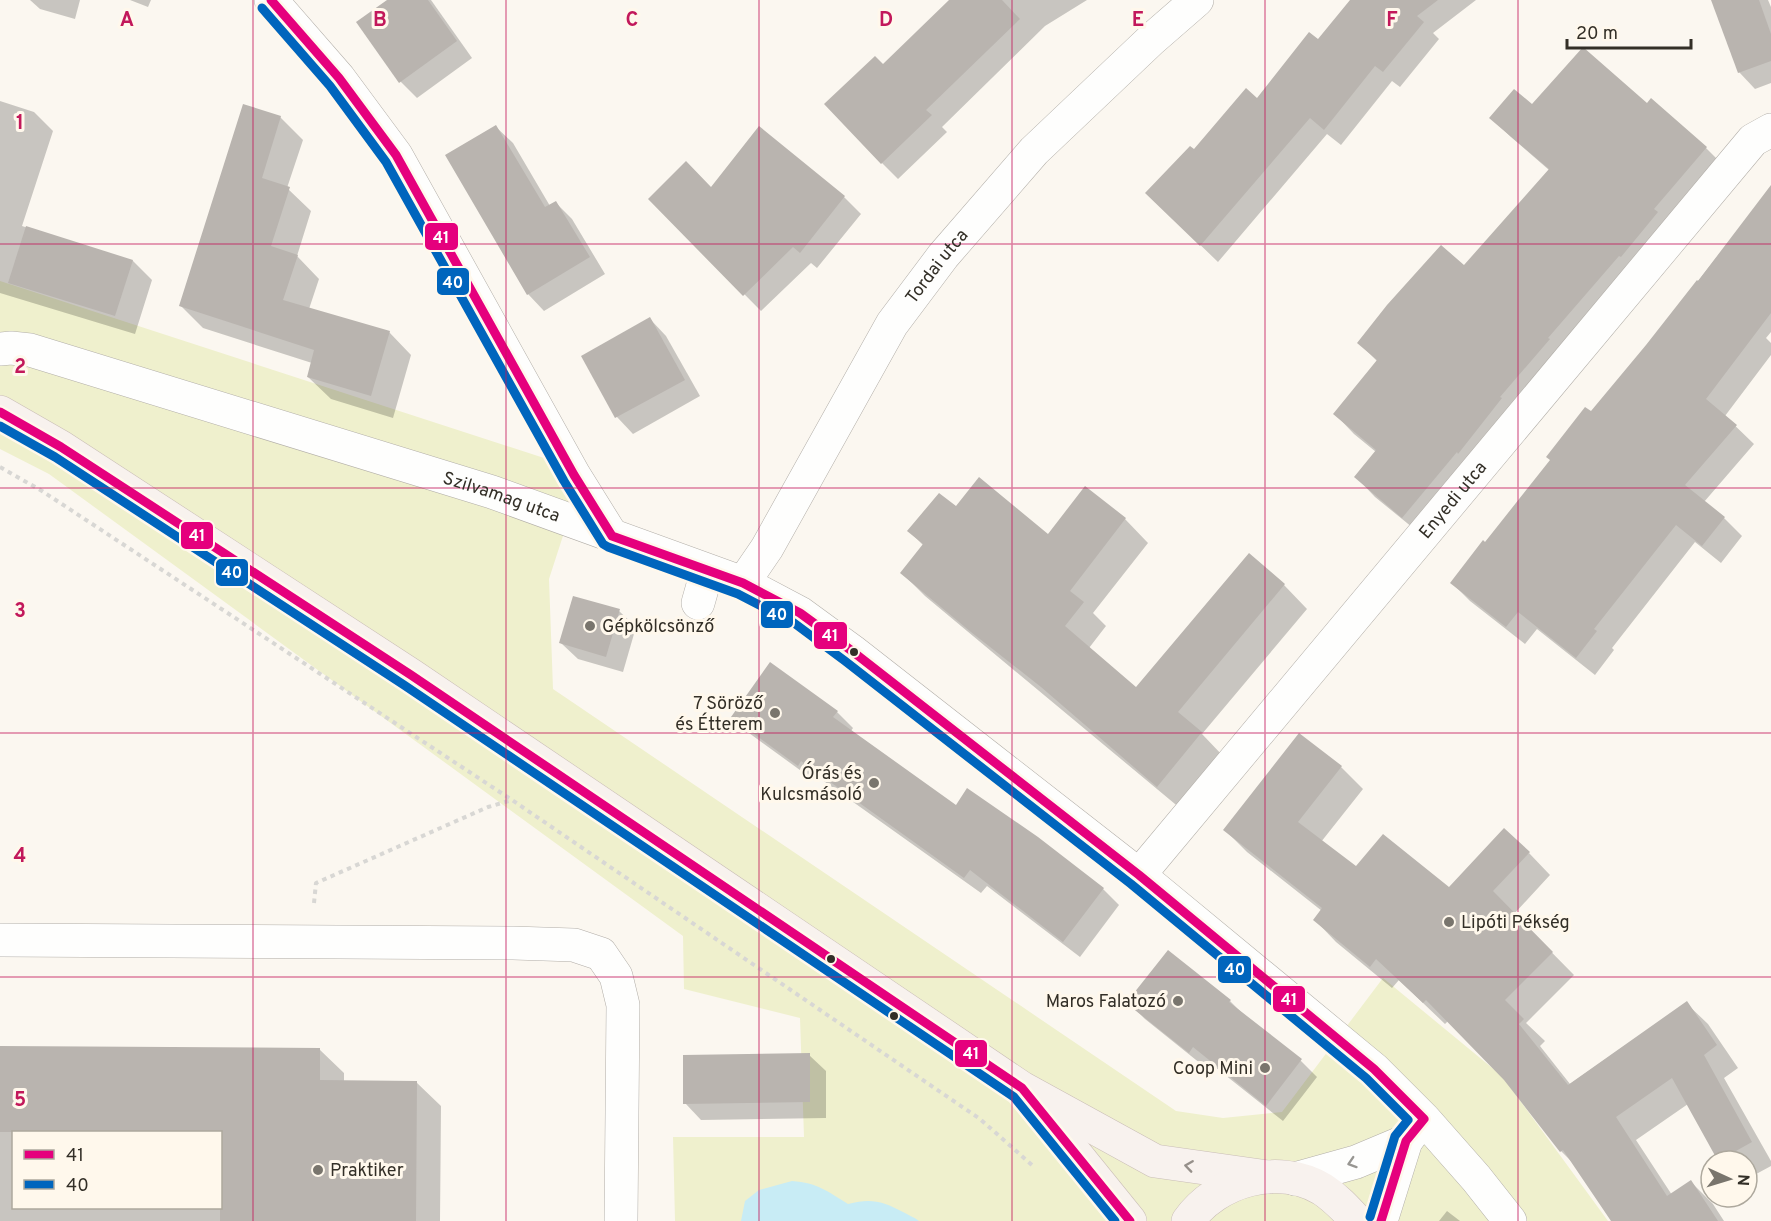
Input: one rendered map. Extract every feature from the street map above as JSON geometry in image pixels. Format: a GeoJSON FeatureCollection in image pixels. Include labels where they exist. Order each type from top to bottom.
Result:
{"type":"FeatureCollection","features":[{"type":"Feature","properties":{"kind":"main road"},"geometry":{"type":"LineString","coordinates":[[3,420],[61,447],[411,675],[1022,1088],[1155,1161],[1281,1178],[1321,1188],[1343,1205],[1357,1221]]}},
{"type":"Feature","properties":{"kind":"main road"},"geometry":{"type":"LineString","coordinates":[[1022,1088],[1130,1221]]}},
{"type":"Feature","properties":{"kind":"main road"},"geometry":{"type":"LineString","coordinates":[[1188,1221],[1211,1197],[1238,1183],[1281,1178]]}},
{"type":"Feature","properties":{"kind":"street"},"geometry":{"type":"LineString","coordinates":[[270,0],[339,78],[396,155],[574,476],[612,536]]}},
{"type":"Feature","properties":{"kind":"street","name":"Tordai utca"},"geometry":{"type":"LineString","coordinates":[[743,583],[767,548],[892,324],[943,256],[1034,151],[1150,40],[1197,0]]}},
{"type":"Feature","properties":{"kind":"street","name":"Enyedi utca"},"geometry":{"type":"LineString","coordinates":[[1139,875],[1745,149],[1753,140],[1771,130]]}},
{"type":"Feature","properties":{"kind":"street","name":"Szilvamag utca"},"geometry":{"type":"LineString","coordinates":[[0,349],[30,350],[492,492],[743,583],[800,613],[1139,875],[1374,1069],[1415,1130],[1476,1178],[1510,1221]]}},
{"type":"Feature","properties":{"kind":"street","name":"Szilvamag utca"},"geometry":{"type":"LineString","coordinates":[[0,372],[80,366]]}},
{"type":"Feature","properties":{"kind":"street"},"geometry":{"type":"LineString","coordinates":[[698,603],[707,571]]}},
{"type":"Feature","properties":{"kind":"street"},"geometry":{"type":"LineString","coordinates":[[0,940],[574,945],[601,954],[616,976],[623,1005],[621,1221]]}},
{"type":"Feature","properties":{"kind":"street"},"geometry":{"type":"LineString","coordinates":[[1281,1178],[1356,1162],[1415,1130]]}},
{"type":"Feature","properties":{"kind":"street"},"geometry":{"type":"LineString","coordinates":[[1381,1221],[1415,1130]]}},
{"type":"Feature","properties":{"kind":"path"},"geometry":{"type":"LineString","coordinates":[[0,467],[42,491],[512,800],[980,1119],[1033,1166]]}},
{"type":"Feature","properties":{"kind":"path"},"geometry":{"type":"LineString","coordinates":[[323,942],[313,907],[316,883],[488,807],[512,800]]}},
{"type":"Feature","properties":{"kind":"green space"},"geometry":{"type":"Polygon","coordinates":[[[0,281],[584,471],[549,579],[553,689],[1176,1111],[1223,1118],[1282,1112],[1383,978],[1502,1076],[1608,1221],[675,1221],[673,1137],[804,1137],[800,1018],[684,989],[683,936],[49,474],[0,449],[0,281]]]}},
{"type":"Feature","properties":{"kind":"water"},"geometry":{"type":"Polygon","coordinates":[[[792,1181],[816,1186],[848,1204],[863,1201],[882,1203],[919,1221],[741,1221],[745,1201],[759,1190],[792,1181]]]}},
{"type":"Feature","properties":{"kind":"building"},"geometry":{"type":"Polygon","coordinates":[[[387,0],[428,0],[457,41],[399,83],[356,22],[387,0]]]}},
{"type":"Feature","properties":{"kind":"building"},"geometry":{"type":"Polygon","coordinates":[[[949,0],[1002,0],[1020,19],[926,110],[932,115],[881,164],[824,104],[875,56],[883,64],[949,0]]]}},
{"type":"Feature","properties":{"kind":"building"},"geometry":{"type":"Polygon","coordinates":[[[1350,0],[1438,0],[1417,16],[1424,22],[1383,72],[1375,66],[1324,130],[1310,118],[1200,246],[1145,193],[1190,146],[1194,149],[1246,88],[1257,98],[1309,32],[1318,39],[1350,0]]]}},
{"type":"Feature","properties":{"kind":"building"},"geometry":{"type":"Polygon","coordinates":[[[1711,0],[1759,0],[1771,34],[1771,61],[1738,73],[1711,0]]]}},
{"type":"Feature","properties":{"kind":"building"},"geometry":{"type":"Polygon","coordinates":[[[1583,47],[1647,103],[1651,98],[1707,147],[1654,209],[1658,212],[1548,338],[1550,339],[1500,397],[1502,398],[1458,454],[1457,452],[1402,518],[1354,477],[1376,450],[1333,414],[1377,360],[1357,343],[1387,305],[1441,245],[1464,265],[1549,169],[1489,118],[1514,89],[1532,104],[1583,47]]]}},
{"type":"Feature","properties":{"kind":"building"},"geometry":{"type":"Polygon","coordinates":[[[243,104],[281,116],[262,178],[290,187],[271,246],[298,255],[283,300],[390,331],[371,396],[307,377],[314,350],[179,306],[243,104]]]}},
{"type":"Feature","properties":{"kind":"building"},"geometry":{"type":"Polygon","coordinates":[[[496,125],[545,207],[556,201],[590,257],[527,295],[445,155],[496,125]]]}},
{"type":"Feature","properties":{"kind":"building"},"geometry":{"type":"Polygon","coordinates":[[[759,126],[845,196],[800,253],[793,247],[743,296],[648,199],[686,161],[711,187],[759,126]]]}},
{"type":"Feature","properties":{"kind":"building"},"geometry":{"type":"Polygon","coordinates":[[[1771,185],[1771,313],[1706,399],[1737,425],[1685,485],[1725,517],[1702,546],[1676,525],[1594,629],[1597,631],[1576,658],[1518,612],[1506,627],[1450,583],[1550,460],[1546,457],[1585,407],[1591,411],[1698,281],[1771,185]]]}},
{"type":"Feature","properties":{"kind":"building"},"geometry":{"type":"Polygon","coordinates":[[[26,226],[133,260],[115,316],[8,283],[26,226]]]}},
{"type":"Feature","properties":{"kind":"building"},"geometry":{"type":"Polygon","coordinates":[[[650,317],[685,380],[615,418],[581,356],[650,317]]]}},
{"type":"Feature","properties":{"kind":"building"},"geometry":{"type":"Polygon","coordinates":[[[979,477],[1048,534],[1085,486],[1126,518],[1070,591],[1084,602],[1065,626],[1136,687],[1249,553],[1285,584],[1178,712],[1202,732],[1157,787],[1041,687],[900,573],[923,544],[907,531],[939,493],[956,506],[979,477]]]}},
{"type":"Feature","properties":{"kind":"building","name":"Gépkölcsönző"},"geometry":{"type":"Polygon","coordinates":[[[573,596],[620,609],[606,657],[559,643],[573,596]]]}},
{"type":"Feature","properties":{"kind":"building"},"geometry":{"type":"Polygon","coordinates":[[[770,662],[838,711],[833,717],[956,805],[967,788],[1038,837],[1104,888],[1063,942],[970,870],[964,878],[801,761],[798,766],[731,717],[770,662]]]}},
{"type":"Feature","properties":{"kind":"building"},"geometry":{"type":"Polygon","coordinates":[[[1299,733],[1342,766],[1298,822],[1356,866],[1383,834],[1449,887],[1504,828],[1530,852],[1493,891],[1553,952],[1505,1000],[1524,1019],[1519,1024],[1568,1085],[1687,1001],[1717,1045],[1704,1055],[1752,1142],[1739,1149],[1711,1149],[1672,1078],[1616,1117],[1667,1196],[1691,1180],[1699,1192],[1699,1209],[1710,1209],[1718,1221],[1611,1221],[1563,1150],[1560,1152],[1504,1080],[1426,1000],[1423,1003],[1376,959],[1370,967],[1313,920],[1322,908],[1223,830],[1299,733]]]}},
{"type":"Feature","properties":{"kind":"building"},"geometry":{"type":"Polygon","coordinates":[[[1168,950],[1231,1000],[1229,1002],[1302,1059],[1266,1106],[1193,1047],[1189,1053],[1126,1003],[1168,950]]]}},
{"type":"Feature","properties":{"kind":"building","name":"Praktiker"},"geometry":{"type":"Polygon","coordinates":[[[0,1046],[320,1048],[320,1080],[417,1081],[416,1221],[220,1221],[222,1131],[0,1132],[0,1046]]]}},
{"type":"Feature","properties":{"kind":"building"},"geometry":{"type":"Polygon","coordinates":[[[810,1053],[810,1102],[683,1104],[683,1055],[810,1053]]]}},
{"type":"Feature","properties":{"kind":"transit line","name":"41"},"geometry":{"type":"LineString","coordinates":[[271,0],[339,78],[396,155],[574,475],[612,536],[743,583],[800,613],[1139,875],[1374,1069],[1424,1119],[1406,1141],[1381,1221]]}},
{"type":"Feature","properties":{"kind":"transit line","name":"40"},"geometry":{"type":"LineString","coordinates":[[262,8],[330,86],[386,162],[564,481],[603,544],[738,594],[794,623],[1131,884],[1366,1078],[1408,1120],[1395,1136],[1370,1217]]}},
{"type":"Feature","properties":{"kind":"transit line","name":"41"},"geometry":{"type":"LineString","coordinates":[[0,412],[61,447],[411,675],[1022,1088],[1130,1221]]}},
{"type":"Feature","properties":{"kind":"transit line","name":"40"},"geometry":{"type":"LineString","coordinates":[[0,426],[55,457],[404,685],[1014,1097],[1115,1221]]}},
{"type":"Feature","properties":{"kind":"place","name":"Gépkölcsönző"},"geometry":{"type":"Point","coordinates":[590,626]}},
{"type":"Feature","properties":{"kind":"place","name":"7 Söröző és Étterem"},"geometry":{"type":"Point","coordinates":[775,713]}},
{"type":"Feature","properties":{"kind":"place","name":"Órás és Kulcsmásoló"},"geometry":{"type":"Point","coordinates":[874,783]}},
{"type":"Feature","properties":{"kind":"place","name":"Lipóti Pékség"},"geometry":{"type":"Point","coordinates":[1449,922]}},
{"type":"Feature","properties":{"kind":"place","name":"Maros Falatozó"},"geometry":{"type":"Point","coordinates":[1178,1001]}},
{"type":"Feature","properties":{"kind":"place","name":"Coop Mini"},"geometry":{"type":"Point","coordinates":[1265,1068]}},
{"type":"Feature","properties":{"kind":"place","name":"Praktiker"},"geometry":{"type":"Point","coordinates":[318,1170]}}]}
